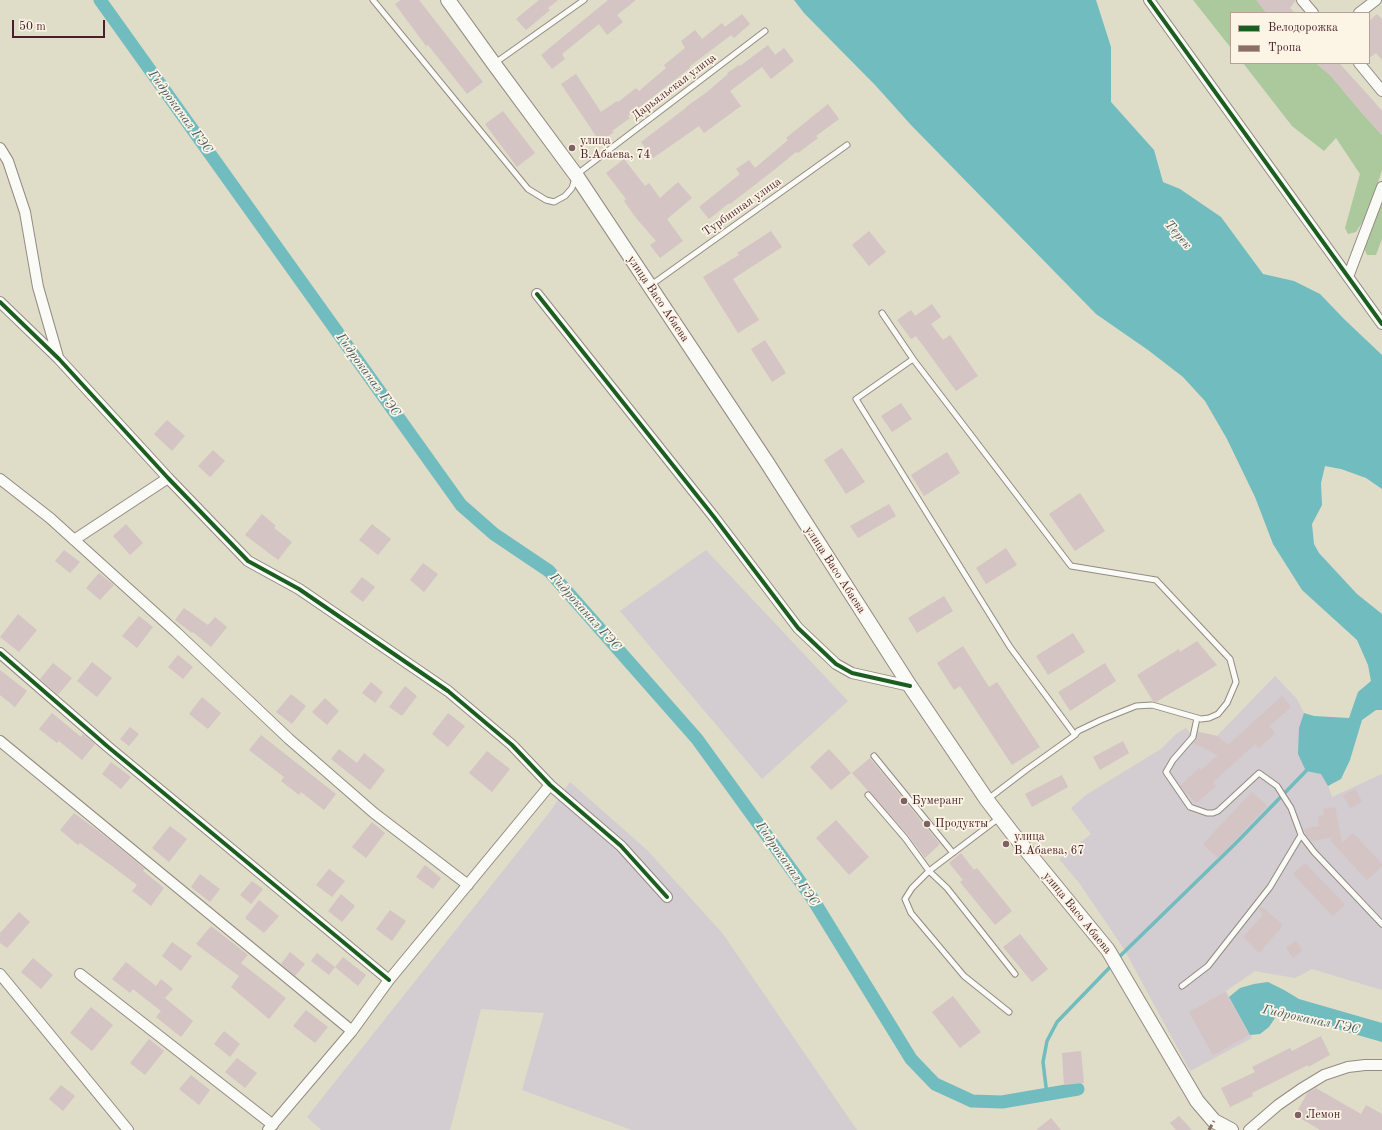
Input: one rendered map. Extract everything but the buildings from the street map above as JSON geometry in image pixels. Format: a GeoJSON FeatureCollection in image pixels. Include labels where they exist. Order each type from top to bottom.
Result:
{"type":"FeatureCollection","features":[{"type":"Feature","properties":{"kind":"main road","name":"улица Васо Абаева"},"geometry":{"type":"LineString","coordinates":[[448,0],[576,175],[770,467],[910,686],[987,800],[1108,950],[1197,1101],[1214,1121],[1231,1130]]}},
{"type":"Feature","properties":{"kind":"street"},"geometry":{"type":"LineString","coordinates":[[1149,0],[1382,324]]}},
{"type":"Feature","properties":{"kind":"street"},"geometry":{"type":"LineString","coordinates":[[1302,0],[1312,12]]}},
{"type":"Feature","properties":{"kind":"street"},"geometry":{"type":"LineString","coordinates":[[1360,12],[1376,0]]}},
{"type":"Feature","properties":{"kind":"street"},"geometry":{"type":"LineString","coordinates":[[1359,64],[1382,91]]}},
{"type":"Feature","properties":{"kind":"street"},"geometry":{"type":"LineString","coordinates":[[0,148],[8,161],[24,212],[38,287],[59,359]]}},
{"type":"Feature","properties":{"kind":"street"},"geometry":{"type":"LineString","coordinates":[[1348,277],[1382,187]]}},
{"type":"Feature","properties":{"kind":"street"},"geometry":{"type":"LineString","coordinates":[[537,294],[714,517],[798,628],[836,664],[852,673],[910,686]]}},
{"type":"Feature","properties":{"kind":"street"},"geometry":{"type":"LineString","coordinates":[[0,302],[59,359],[168,478],[248,561],[299,589],[448,691],[512,745],[550,785],[621,846],[667,897]]}},
{"type":"Feature","properties":{"kind":"street"},"geometry":{"type":"LineString","coordinates":[[74,540],[168,478]]}},
{"type":"Feature","properties":{"kind":"street"},"geometry":{"type":"LineString","coordinates":[[0,479],[50,518],[176,632],[289,739],[374,813],[468,885]]}},
{"type":"Feature","properties":{"kind":"street"},"geometry":{"type":"LineString","coordinates":[[0,653],[107,746],[389,980]]}},
{"type":"Feature","properties":{"kind":"street"},"geometry":{"type":"LineString","coordinates":[[0,741],[352,1031]]}},
{"type":"Feature","properties":{"kind":"street"},"geometry":{"type":"LineString","coordinates":[[80,974],[270,1127],[352,1031],[389,980],[550,785]]}},
{"type":"Feature","properties":{"kind":"street"},"geometry":{"type":"LineString","coordinates":[[0,974],[128,1130]]}},
{"type":"Feature","properties":{"kind":"street"},"geometry":{"type":"LineString","coordinates":[[1250,1130],[1278,1105],[1324,1075],[1348,1067],[1382,1065]]}},
{"type":"Feature","properties":{"kind":"lane"},"geometry":{"type":"LineString","coordinates":[[373,0],[528,189],[546,200],[554,202],[565,196],[572,188],[576,175]]}},
{"type":"Feature","properties":{"kind":"lane"},"geometry":{"type":"LineString","coordinates":[[494,64],[584,0]]}},
{"type":"Feature","properties":{"kind":"lane"},"geometry":{"type":"LineString","coordinates":[[1376,0],[1382,5]]}},
{"type":"Feature","properties":{"kind":"lane","name":"Дарьяльская улица"},"geometry":{"type":"LineString","coordinates":[[576,175],[765,31]]}},
{"type":"Feature","properties":{"kind":"lane","name":"Турбинная улица"},"geometry":{"type":"LineString","coordinates":[[649,286],[656,279],[847,145]]}},
{"type":"Feature","properties":{"kind":"lane"},"geometry":{"type":"LineString","coordinates":[[882,313],[913,359],[1071,566],[1156,580],[1230,659],[1236,682],[1227,703],[1218,714],[1210,718],[1201,719],[1152,705],[1136,706],[1101,720],[1078,731],[1075,735],[987,800]]}},
{"type":"Feature","properties":{"kind":"lane"},"geometry":{"type":"LineString","coordinates":[[913,359],[856,399],[1010,646],[1075,735]]}},
{"type":"Feature","properties":{"kind":"lane"},"geometry":{"type":"LineString","coordinates":[[1197,718],[1193,737],[1173,760],[1166,772],[1190,806],[1207,813],[1218,811],[1259,773],[1277,786],[1291,808],[1301,835],[1314,852],[1382,924]]}},
{"type":"Feature","properties":{"kind":"lane"},"geometry":{"type":"LineString","coordinates":[[874,756],[953,853]]}},
{"type":"Feature","properties":{"kind":"lane"},"geometry":{"type":"LineString","coordinates":[[868,795],[929,871],[947,888],[1015,974]]}},
{"type":"Feature","properties":{"kind":"lane"},"geometry":{"type":"LineString","coordinates":[[1000,818],[929,871],[912,888],[905,899],[911,913],[964,976],[1009,1012]]}},
{"type":"Feature","properties":{"kind":"lane"},"geometry":{"type":"LineString","coordinates":[[1182,986],[1208,966],[1270,887],[1301,835]]}},
{"type":"Feature","properties":{"kind":"shaded area"},"geometry":{"type":"Polygon","coordinates":[[[706,550],[848,701],[762,779],[620,611],[706,550]]]}},
{"type":"Feature","properties":{"kind":"shaded area"},"geometry":{"type":"Polygon","coordinates":[[[1275,676],[1297,699],[1304,713],[1332,797],[1382,774],[1382,990],[1312,969],[1295,978],[1255,971],[1226,991],[1252,1038],[1190,1071],[1124,949],[1080,884],[1059,859],[1091,834],[1071,808],[1086,795],[1161,749],[1176,734],[1186,728],[1193,737],[1196,731],[1217,736],[1275,676]]]}},
{"type":"Feature","properties":{"kind":"shaded area"},"geometry":{"type":"Polygon","coordinates":[[[570,782],[647,850],[723,934],[857,1130],[632,1130],[522,1090],[544,1013],[481,1009],[450,1130],[321,1130],[307,1117],[549,813],[570,782]]]}},
{"type":"Feature","properties":{"kind":"green space"},"geometry":{"type":"Polygon","coordinates":[[[1193,0],[1259,0],[1268,12],[1230,12],[1230,47],[1193,0]]]}},
{"type":"Feature","properties":{"kind":"green space"},"geometry":{"type":"Polygon","coordinates":[[[1244,64],[1317,64],[1331,76],[1382,135],[1382,170],[1367,215],[1356,232],[1348,234],[1345,228],[1360,174],[1336,138],[1324,151],[1292,126],[1244,64]]]}},
{"type":"Feature","properties":{"kind":"green space"},"geometry":{"type":"Polygon","coordinates":[[[1382,202],[1382,239],[1376,255],[1367,255],[1364,248],[1382,202]]]}},
{"type":"Feature","properties":{"kind":"water","name":"Терек"},"geometry":{"type":"Polygon","coordinates":[[[794,0],[1096,0],[1111,47],[1111,102],[1154,150],[1163,182],[1180,189],[1221,217],[1263,274],[1294,281],[1320,294],[1382,355],[1382,489],[1366,478],[1341,469],[1325,466],[1321,483],[1322,505],[1312,524],[1314,544],[1319,553],[1357,594],[1382,614],[1382,710],[1376,710],[1362,720],[1350,760],[1341,779],[1328,786],[1321,774],[1306,771],[1298,754],[1299,728],[1304,713],[1314,716],[1349,718],[1358,692],[1371,681],[1368,665],[1357,640],[1302,590],[1273,544],[1255,497],[1227,439],[1205,401],[1183,377],[1148,350],[1096,314],[911,125],[876,86],[804,13],[794,0]]]}},
{"type":"Feature","properties":{"kind":"water"},"geometry":{"type":"Polygon","coordinates":[[[1268,982],[1299,999],[1382,1023],[1382,1042],[1281,1013],[1277,1015],[1269,1027],[1260,1034],[1250,1035],[1229,997],[1240,988],[1268,982]]]}},
{"type":"Feature","properties":{"kind":"waterway","name":"Гидроканал ГЭС"},"geometry":{"type":"LineString","coordinates":[[100,0],[461,505],[494,534],[549,571],[697,739],[812,898],[911,1059],[935,1084],[972,1101],[1002,1102],[1078,1089]]}},
{"type":"Feature","properties":{"kind":"waterway"},"geometry":{"type":"LineString","coordinates":[[1117,959],[1236,843],[1306,771]]}},
{"type":"Feature","properties":{"kind":"waterway"},"geometry":{"type":"LineString","coordinates":[[1047,1095],[1043,1062],[1047,1041],[1057,1022],[1113,964]]}},
{"type":"Feature","properties":{"kind":"marked path"},"geometry":{"type":"LineString","coordinates":[[1209,1130],[1214,1121]]}},
{"type":"Feature","properties":{"kind":"cycle path"},"geometry":{"type":"LineString","coordinates":[[1149,0],[1382,324]]}},
{"type":"Feature","properties":{"kind":"cycle path"},"geometry":{"type":"LineString","coordinates":[[537,294],[714,517],[798,628],[836,664],[852,673],[910,686]]}},
{"type":"Feature","properties":{"kind":"cycle path"},"geometry":{"type":"LineString","coordinates":[[0,302],[59,359],[168,478],[248,561],[299,589],[448,691],[512,745],[550,785],[621,846],[667,897]]}},
{"type":"Feature","properties":{"kind":"cycle path"},"geometry":{"type":"LineString","coordinates":[[0,653],[107,746],[389,980]]}},
{"type":"Feature","properties":{"kind":"place","name":"улица В.Абаева, 74"},"geometry":{"type":"Point","coordinates":[572,148]}},
{"type":"Feature","properties":{"kind":"place","name":"Бумеранг"},"geometry":{"type":"Point","coordinates":[904,801]}},
{"type":"Feature","properties":{"kind":"place","name":"Продукты"},"geometry":{"type":"Point","coordinates":[927,824]}},
{"type":"Feature","properties":{"kind":"place","name":"улица В.Абаева, 67"},"geometry":{"type":"Point","coordinates":[1006,844]}},
{"type":"Feature","properties":{"kind":"place","name":"Лемон"},"geometry":{"type":"Point","coordinates":[1298,1115]}}]}
